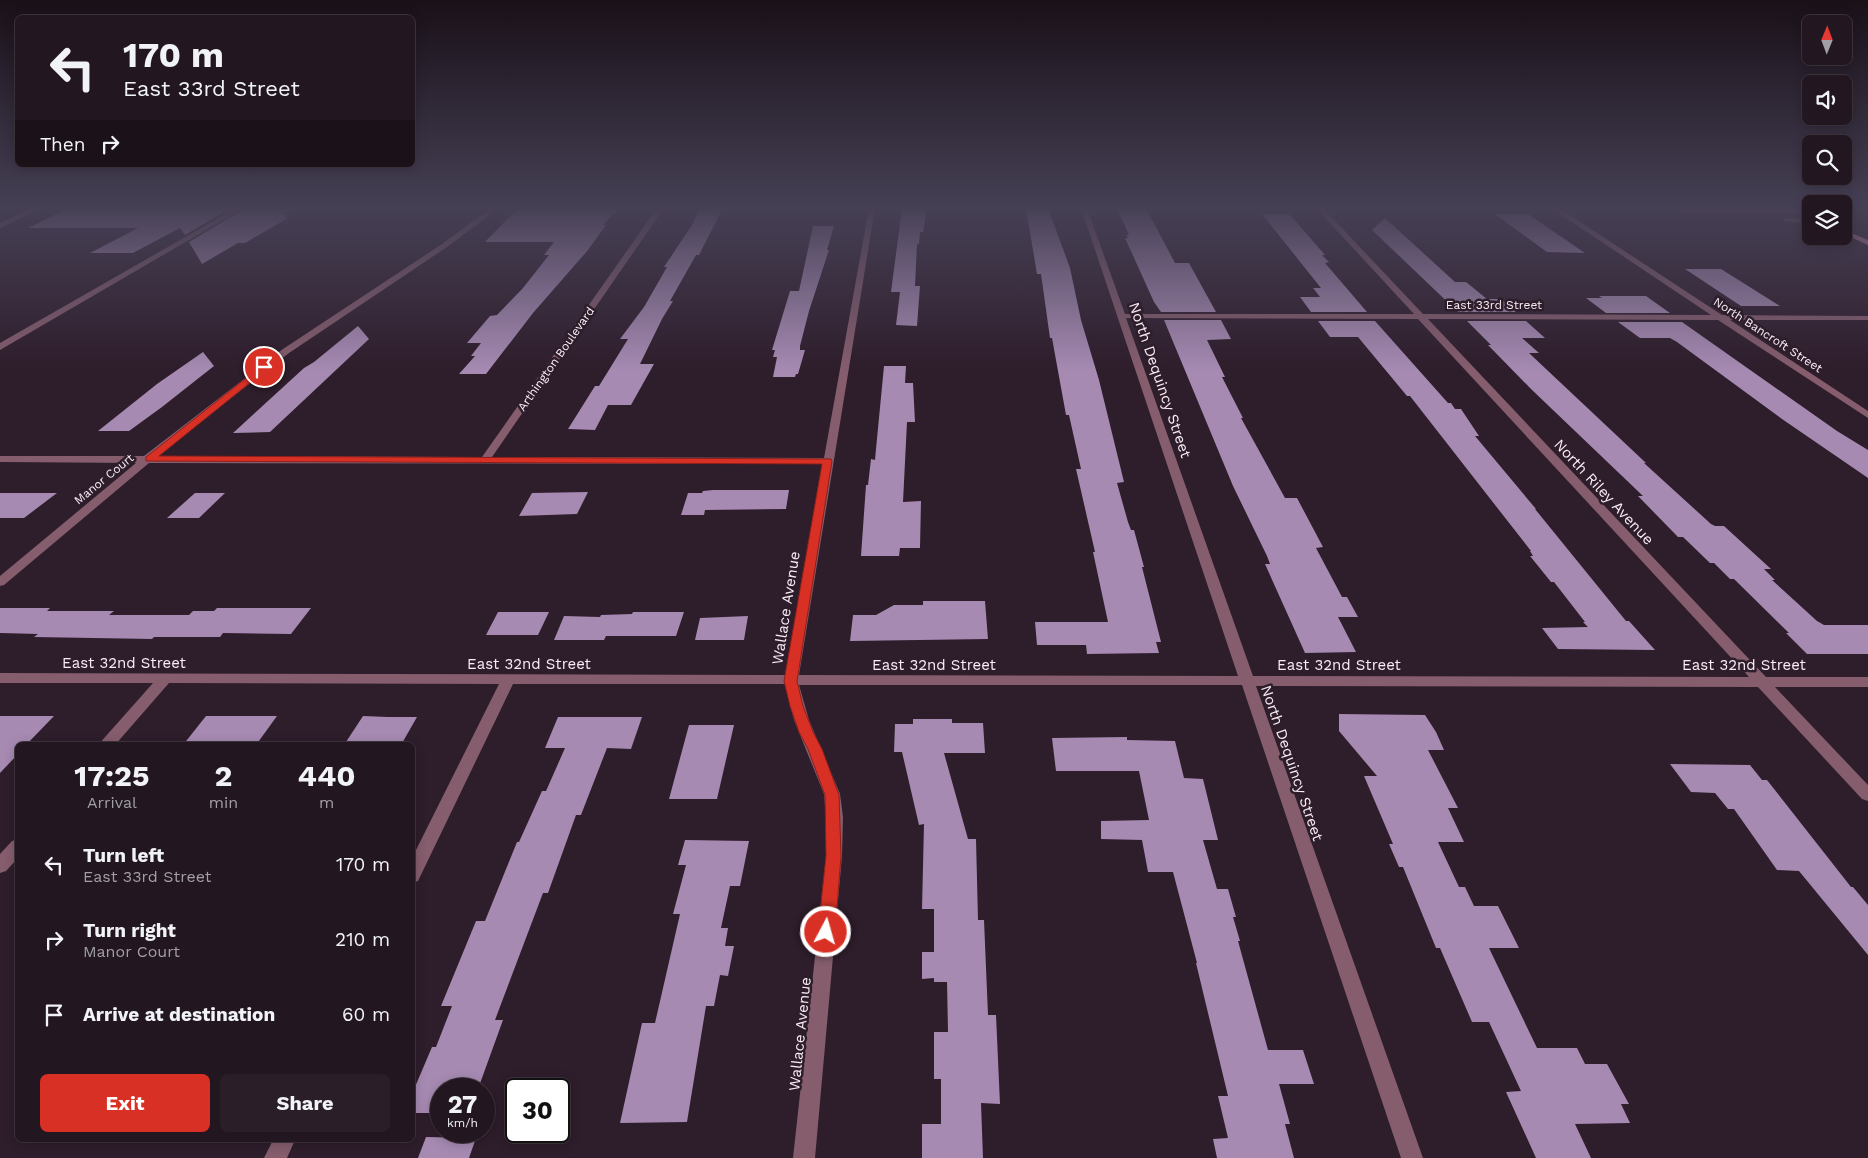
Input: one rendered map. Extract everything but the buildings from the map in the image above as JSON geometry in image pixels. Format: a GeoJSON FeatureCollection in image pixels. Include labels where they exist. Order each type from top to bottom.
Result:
{"type":"FeatureCollection","features":[{"type":"Feature","properties":{"kind":"street"},"geometry":{"type":"LineString","coordinates":[[0,347],[147,262]]}},
{"type":"Feature","properties":{"kind":"street","name":"Manor Court"},"geometry":{"type":"LineString","coordinates":[[0,582],[149,459],[285,351],[423,262]]}},
{"type":"Feature","properties":{"kind":"street","name":"Arthington Boulevard"},"geometry":{"type":"LineString","coordinates":[[485,460],[623,262]]}},
{"type":"Feature","properties":{"kind":"street","name":"Wallace Avenue"},"geometry":{"type":"LineString","coordinates":[[804,1158],[834,856],[834,823],[832,795],[796,706],[791,681],[862,262]]}},
{"type":"Feature","properties":{"kind":"street","name":"North Dequincy Street"},"geometry":{"type":"LineString","coordinates":[[1102,262],[1412,1158]]}},
{"type":"Feature","properties":{"kind":"street","name":"North Riley Avenue"},"geometry":{"type":"LineString","coordinates":[[1369,262],[1868,795]]}},
{"type":"Feature","properties":{"kind":"street","name":"North Bancroft Street"},"geometry":{"type":"LineString","coordinates":[[1636,262],[1868,416]]}},
{"type":"Feature","properties":{"kind":"street","name":"East 33rd Street"},"geometry":{"type":"LineString","coordinates":[[1120,316],[1868,318]]}},
{"type":"Feature","properties":{"kind":"street"},"geometry":{"type":"LineString","coordinates":[[0,460],[827,461]]}},
{"type":"Feature","properties":{"kind":"street","name":"East 32nd Street"},"geometry":{"type":"LineString","coordinates":[[0,678],[164,680],[1868,682]]}},
{"type":"Feature","properties":{"kind":"street"},"geometry":{"type":"LineString","coordinates":[[109,742],[164,680]]}},
{"type":"Feature","properties":{"kind":"street"},"geometry":{"type":"LineString","coordinates":[[415,870],[508,680]]}},
{"type":"Feature","properties":{"kind":"street"},"geometry":{"type":"LineString","coordinates":[[0,866],[15,849]]}},
{"type":"Feature","properties":{"kind":"street"},"geometry":{"type":"LineString","coordinates":[[275,1158],[283,1142]]}},
{"type":"Feature","properties":{"kind":"route"},"geometry":{"type":"LineString","coordinates":[[264,367],[149,459],[827,461],[791,681],[796,706],[832,795],[834,856],[826,932]]}}]}
